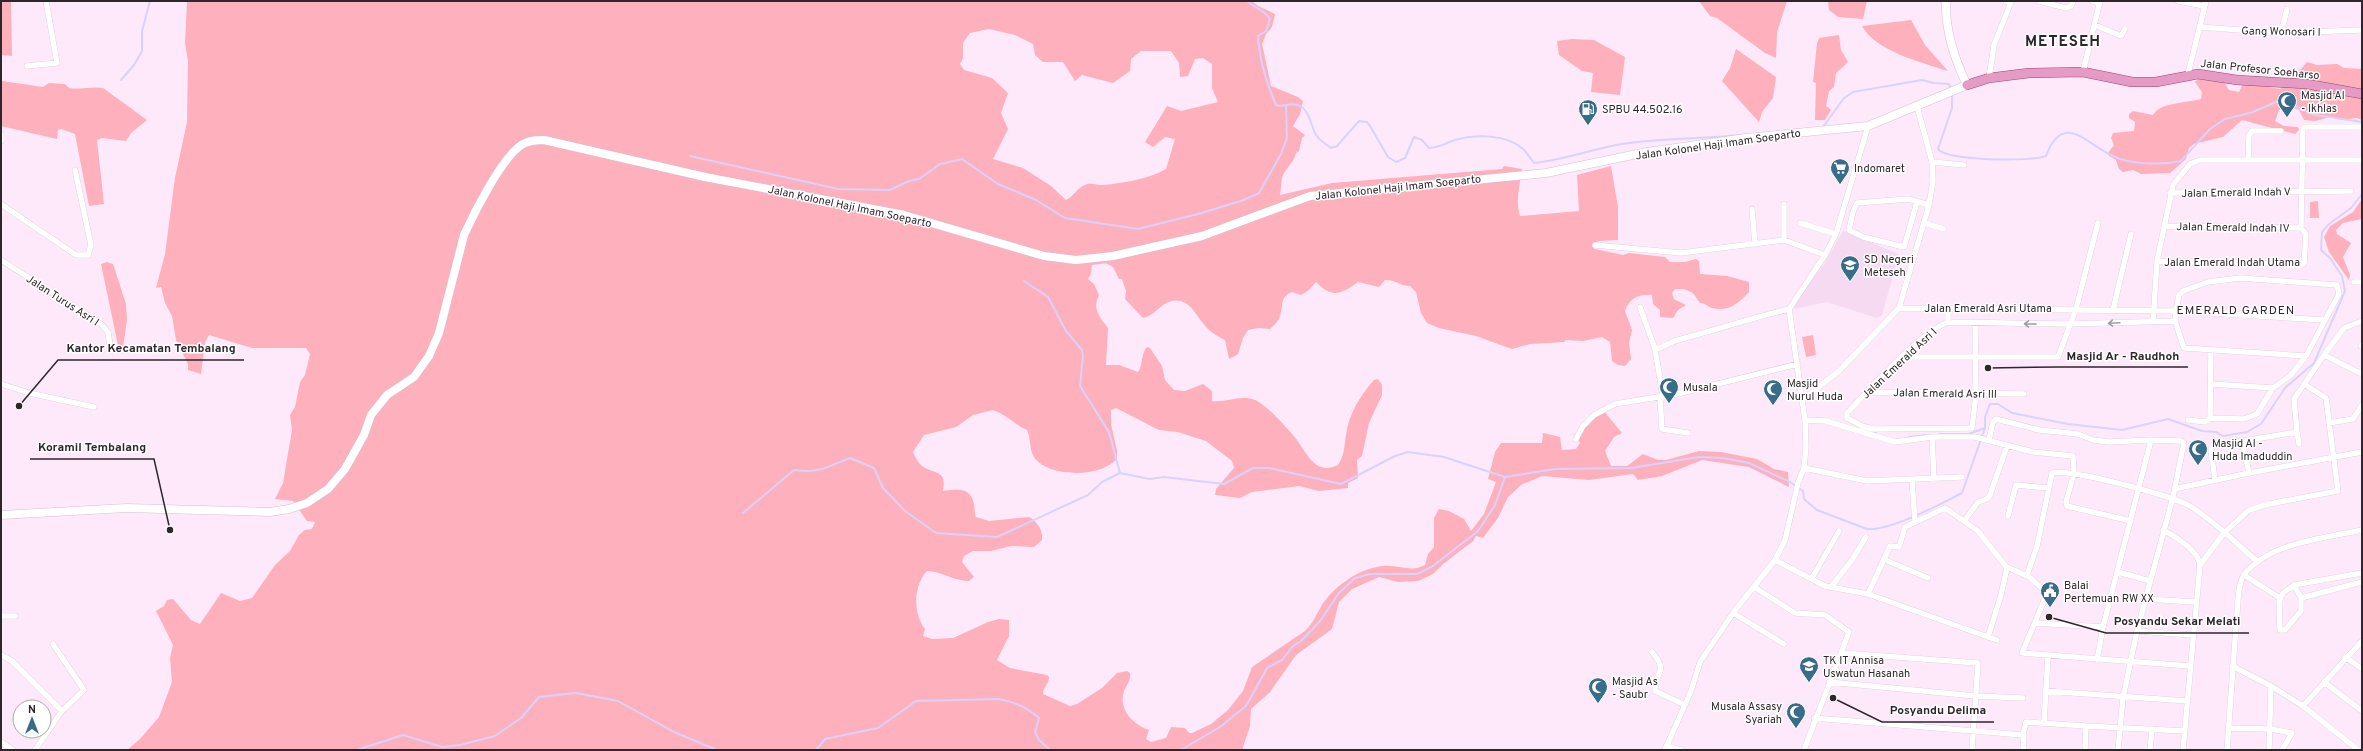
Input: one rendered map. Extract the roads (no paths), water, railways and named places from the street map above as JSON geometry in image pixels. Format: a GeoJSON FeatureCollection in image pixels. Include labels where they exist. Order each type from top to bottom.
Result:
{"type":"FeatureCollection","features":[{"type":"Feature","properties":{"kind":"main road"},"geometry":{"type":"LineString","coordinates":[[1946,1],[1946,14],[1951,44],[1966,85]]}},
{"type":"Feature","properties":{"kind":"main road","name":"Jalan Profesor Soeharso"},"geometry":{"type":"LineString","coordinates":[[1966,85],[1990,78],[2029,73],[2083,72],[2132,82],[2156,82],[2188,74],[2206,74],[2237,80],[2307,84],[2362,94]]}},
{"type":"Feature","properties":{"kind":"main road","name":"Jalan Kolonel Haji Imam Soeparto"},"geometry":{"type":"LineString","coordinates":[[1,515],[126,508],[270,512],[289,509],[307,503],[328,489],[345,469],[364,434],[371,415],[387,395],[414,377],[430,356],[439,333],[464,235],[470,221],[512,153],[525,143],[533,140],[544,140],[705,177],[904,215],[1044,256],[1076,260],[1113,256],[1202,236],[1310,196],[1546,173],[1647,152],[1746,138],[1868,126],[1966,85]]}},
{"type":"Feature","properties":{"kind":"street"},"geometry":{"type":"LineString","coordinates":[[27,66],[57,63],[46,1]]}},
{"type":"Feature","properties":{"kind":"street"},"geometry":{"type":"LineString","coordinates":[[1990,78],[1994,45],[2009,1]]}},
{"type":"Feature","properties":{"kind":"street"},"geometry":{"type":"LineString","coordinates":[[2039,1],[2066,8],[2071,6],[2073,1]]}},
{"type":"Feature","properties":{"kind":"street"},"geometry":{"type":"LineString","coordinates":[[2083,72],[2100,2],[2092,1]]}},
{"type":"Feature","properties":{"kind":"street"},"geometry":{"type":"LineString","coordinates":[[2178,1],[2205,4],[2188,74]]}},
{"type":"Feature","properties":{"kind":"street"},"geometry":{"type":"LineString","coordinates":[[2281,33],[2287,9]]}},
{"type":"Feature","properties":{"kind":"street"},"geometry":{"type":"LineString","coordinates":[[2095,25],[2121,36],[2125,29]]}},
{"type":"Feature","properties":{"kind":"street","name":"Gang Wonosari I"},"geometry":{"type":"LineString","coordinates":[[2200,27],[2281,33],[2362,30]]}},
{"type":"Feature","properties":{"kind":"street"},"geometry":{"type":"LineString","coordinates":[[1802,400],[1839,372],[1899,308],[1929,205],[1933,181],[1932,162],[1917,106]]}},
{"type":"Feature","properties":{"kind":"street"},"geometry":{"type":"LineString","coordinates":[[1681,750],[1665,748],[1692,691],[1700,662],[1733,613],[1775,560],[1785,540],[1798,483],[1804,468],[1805,420],[1789,309],[1836,234],[1868,126]]}},
{"type":"Feature","properties":{"kind":"street"},"geometry":{"type":"LineString","coordinates":[[2301,228],[2302,132],[2305,127],[2362,127]]}},
{"type":"Feature","properties":{"kind":"street"},"geometry":{"type":"LineString","coordinates":[[2248,160],[2249,136],[2252,131],[2281,131]]}},
{"type":"Feature","properties":{"kind":"street"},"geometry":{"type":"LineString","coordinates":[[1,134],[1,141]]}},
{"type":"Feature","properties":{"kind":"street"},"geometry":{"type":"LineString","coordinates":[[2153,322],[2157,261],[2170,193],[2176,179],[2190,164],[2200,160],[2362,160]]}},
{"type":"Feature","properties":{"kind":"street"},"geometry":{"type":"LineString","coordinates":[[1932,162],[1964,165]]}},
{"type":"Feature","properties":{"kind":"street"},"geometry":{"type":"LineString","coordinates":[[1,204],[76,255],[88,255],[91,246],[75,170]]}},
{"type":"Feature","properties":{"kind":"street","name":"Jalan Emerald Indah V"},"geometry":{"type":"LineString","coordinates":[[2170,193],[2301,190],[2351,191]]}},
{"type":"Feature","properties":{"kind":"street"},"geometry":{"type":"LineString","coordinates":[[1917,202],[1904,247],[1863,237],[1849,230],[1853,212],[1857,203],[1908,198],[1929,205]]}},
{"type":"Feature","properties":{"kind":"street"},"geometry":{"type":"LineString","coordinates":[[1784,204],[1784,240]]}},
{"type":"Feature","properties":{"kind":"street"},"geometry":{"type":"LineString","coordinates":[[1752,209],[1755,244]]}},
{"type":"Feature","properties":{"kind":"street"},"geometry":{"type":"LineString","coordinates":[[1800,223],[1836,234]]}},
{"type":"Feature","properties":{"kind":"street"},"geometry":{"type":"LineString","coordinates":[[1924,223],[1944,229]]}},
{"type":"Feature","properties":{"kind":"street"},"geometry":{"type":"LineString","coordinates":[[1902,358],[2056,359],[2059,356],[2076,309],[2098,223]]}},
{"type":"Feature","properties":{"kind":"street","name":"Jalan Emerald Indah IV"},"geometry":{"type":"LineString","coordinates":[[2164,226],[2301,228]]}},
{"type":"Feature","properties":{"kind":"street","name":"Jalan Emerald Indah Utama"},"geometry":{"type":"LineString","coordinates":[[2157,261],[2303,264],[2305,261],[2306,234],[2301,228]]}},
{"type":"Feature","properties":{"kind":"street"},"geometry":{"type":"LineString","coordinates":[[2113,310],[2131,234]]}},
{"type":"Feature","properties":{"kind":"street"},"geometry":{"type":"LineString","coordinates":[[1594,245],[1681,253],[1784,240],[1824,255]]}},
{"type":"Feature","properties":{"kind":"street","name":"Jalan Turus Asri I"},"geometry":{"type":"LineString","coordinates":[[1,260],[101,324],[108,332],[111,351]]}},
{"type":"Feature","properties":{"kind":"street"},"geometry":{"type":"LineString","coordinates":[[2188,420],[2205,422],[2210,418],[2250,419],[2257,414],[2273,388],[2290,376],[2306,356],[2339,294],[2339,288],[2335,283],[2240,278],[2208,282],[2183,291],[2179,295],[2175,321],[2182,347],[2306,356]]}},
{"type":"Feature","properties":{"kind":"street"},"geometry":{"type":"LineString","coordinates":[[2354,282],[2362,282]]}},
{"type":"Feature","properties":{"kind":"street"},"geometry":{"type":"LineString","coordinates":[[1640,307],[1655,349],[1662,397],[1662,428],[1688,433]]}},
{"type":"Feature","properties":{"kind":"street","name":"Jalan Emerald Asri Utama"},"geometry":{"type":"LineString","coordinates":[[1899,308],[2176,310],[2325,320]]}},
{"type":"Feature","properties":{"kind":"street","name":"Jalan Emerald Asri I"},"geometry":{"type":"LineString","coordinates":[[1948,308],[1948,322],[1938,326],[1902,358],[1846,413],[1847,418],[1868,428],[1886,430],[1969,429],[1974,425],[1976,394]]}},
{"type":"Feature","properties":{"kind":"street"},"geometry":{"type":"LineString","coordinates":[[1655,349],[1671,342],[1726,328],[1755,316],[1789,309]]}},
{"type":"Feature","properties":{"kind":"street","name":"Jalan Emerald Asri Utama"},"geometry":{"type":"LineString","coordinates":[[1948,322],[2070,324],[2175,321]]}},
{"type":"Feature","properties":{"kind":"street"},"geometry":{"type":"LineString","coordinates":[[2299,444],[2293,402],[2344,328],[2362,321]]}},
{"type":"Feature","properties":{"kind":"street"},"geometry":{"type":"LineString","coordinates":[[1975,323],[1976,394]]}},
{"type":"Feature","properties":{"kind":"street"},"geometry":{"type":"LineString","coordinates":[[2210,418],[2211,350]]}},
{"type":"Feature","properties":{"kind":"street"},"geometry":{"type":"LineString","coordinates":[[2324,355],[2362,374]]}},
{"type":"Feature","properties":{"kind":"street"},"geometry":{"type":"LineString","coordinates":[[1576,439],[1583,426],[1594,415],[1615,404],[1662,397],[1798,364]]}},
{"type":"Feature","properties":{"kind":"street"},"geometry":{"type":"LineString","coordinates":[[1,384],[29,393],[94,407]]}},
{"type":"Feature","properties":{"kind":"street"},"geometry":{"type":"LineString","coordinates":[[2210,384],[2273,388]]}},
{"type":"Feature","properties":{"kind":"street"},"geometry":{"type":"LineString","coordinates":[[2200,565],[2224,532],[2250,510],[2268,504],[2338,491],[2335,457],[2324,396],[2304,384]]}},
{"type":"Feature","properties":{"kind":"street","name":"Jalan Emerald Asri III"},"geometry":{"type":"LineString","coordinates":[[1867,392],[2024,394]]}},
{"type":"Feature","properties":{"kind":"street"},"geometry":{"type":"LineString","coordinates":[[2329,423],[2353,419],[2362,405]]}},
{"type":"Feature","properties":{"kind":"street"},"geometry":{"type":"LineString","coordinates":[[1987,439],[1993,422],[1996,419],[2039,430],[2078,434],[2093,440],[2109,442],[2151,440],[2184,444],[2174,489],[2137,632],[2123,698],[2118,750]]}},
{"type":"Feature","properties":{"kind":"street"},"geometry":{"type":"LineString","coordinates":[[1805,420],[1826,421],[1895,442],[1932,437],[1975,437],[2033,452],[2073,456],[2074,473],[2067,506],[2131,521]]}},
{"type":"Feature","properties":{"kind":"street"},"geometry":{"type":"LineString","coordinates":[[2215,480],[2210,450],[2212,447],[2297,432]]}},
{"type":"Feature","properties":{"kind":"street"},"geometry":{"type":"LineString","coordinates":[[1932,437],[1934,479]]}},
{"type":"Feature","properties":{"kind":"street"},"geometry":{"type":"LineString","coordinates":[[2097,660],[2103,627],[2151,440]]}},
{"type":"Feature","properties":{"kind":"street"},"geometry":{"type":"LineString","coordinates":[[2242,441],[2249,473]]}},
{"type":"Feature","properties":{"kind":"street"},"geometry":{"type":"LineString","coordinates":[[1965,520],[1978,502],[1987,499],[1990,495],[2007,446]]}},
{"type":"Feature","properties":{"kind":"street"},"geometry":{"type":"LineString","coordinates":[[2174,489],[2249,473],[2362,452]]}},
{"type":"Feature","properties":{"kind":"street"},"geometry":{"type":"LineString","coordinates":[[1804,468],[1852,479],[1912,480],[1962,477]]}},
{"type":"Feature","properties":{"kind":"street"},"geometry":{"type":"LineString","coordinates":[[2027,576],[2037,546],[2052,473],[2074,473],[2172,497],[2190,506],[2224,532],[2258,562]]}},
{"type":"Feature","properties":{"kind":"street"},"geometry":{"type":"LineString","coordinates":[[1912,480],[1914,518]]}},
{"type":"Feature","properties":{"kind":"street"},"geometry":{"type":"LineString","coordinates":[[2008,516],[2016,485],[2049,488]]}},
{"type":"Feature","properties":{"kind":"street"},"geometry":{"type":"LineString","coordinates":[[1868,594],[1891,545],[1899,547],[1905,527],[1914,518],[1945,508],[1965,520],[1978,531],[2007,567],[2027,576],[2046,592],[2046,596],[2022,652],[2048,657],[2190,666]]}},
{"type":"Feature","properties":{"kind":"street"},"geometry":{"type":"LineString","coordinates":[[2163,530],[2188,548],[2199,560],[2200,565],[2195,602],[2183,750]]}},
{"type":"Feature","properties":{"kind":"street"},"geometry":{"type":"LineString","coordinates":[[2227,750],[2238,599],[2240,586],[2244,575],[2258,562],[2282,548],[2362,530]]}},
{"type":"Feature","properties":{"kind":"street"},"geometry":{"type":"LineString","coordinates":[[1812,578],[1840,531]]}},
{"type":"Feature","properties":{"kind":"street"},"geometry":{"type":"LineString","coordinates":[[1831,587],[1852,560],[1866,537]]}},
{"type":"Feature","properties":{"kind":"street"},"geometry":{"type":"LineString","coordinates":[[1775,560],[1831,587],[1868,594],[1996,640]]}},
{"type":"Feature","properties":{"kind":"street"},"geometry":{"type":"LineString","coordinates":[[1884,560],[1928,578]]}},
{"type":"Feature","properties":{"kind":"street"},"geometry":{"type":"LineString","coordinates":[[1988,637],[2001,595],[2007,567]]}},
{"type":"Feature","properties":{"kind":"street"},"geometry":{"type":"LineString","coordinates":[[2118,572],[2150,581]]}},
{"type":"Feature","properties":{"kind":"street"},"geometry":{"type":"LineString","coordinates":[[2294,585],[2301,598],[2300,611],[2285,630],[2280,630],[2278,623],[2280,598],[2283,593],[2294,585],[2362,573]]}},
{"type":"Feature","properties":{"kind":"street"},"geometry":{"type":"LineString","coordinates":[[2244,575],[2280,598]]}},
{"type":"Feature","properties":{"kind":"street"},"geometry":{"type":"LineString","coordinates":[[2301,598],[2362,582]]}},
{"type":"Feature","properties":{"kind":"street"},"geometry":{"type":"LineString","coordinates":[[1754,587],[1796,613],[1824,615],[1848,629],[1850,633],[1814,718],[1804,750]]}},
{"type":"Feature","properties":{"kind":"street"},"geometry":{"type":"LineString","coordinates":[[2146,599],[2195,602]]}},
{"type":"Feature","properties":{"kind":"street"},"geometry":{"type":"LineString","coordinates":[[1733,613],[1784,644]]}},
{"type":"Feature","properties":{"kind":"street"},"geometry":{"type":"LineString","coordinates":[[1,616],[15,616]]}},
{"type":"Feature","properties":{"kind":"street"},"geometry":{"type":"LineString","coordinates":[[2035,623],[2103,627]]}},
{"type":"Feature","properties":{"kind":"street"},"geometry":{"type":"LineString","coordinates":[[2137,632],[2192,635]]}},
{"type":"Feature","properties":{"kind":"street"},"geometry":{"type":"LineString","coordinates":[[2303,706],[2345,657],[2362,641]]}},
{"type":"Feature","properties":{"kind":"street"},"geometry":{"type":"LineString","coordinates":[[35,750],[62,711],[84,689],[53,644]]}},
{"type":"Feature","properties":{"kind":"street"},"geometry":{"type":"LineString","coordinates":[[1652,652],[1662,667],[1655,691],[1685,705]]}},
{"type":"Feature","properties":{"kind":"street"},"geometry":{"type":"LineString","coordinates":[[1841,653],[1978,663],[1972,750]]}},
{"type":"Feature","properties":{"kind":"street"},"geometry":{"type":"LineString","coordinates":[[1,655],[12,661],[62,711]]}},
{"type":"Feature","properties":{"kind":"street"},"geometry":{"type":"LineString","coordinates":[[2044,722],[2048,657]]}},
{"type":"Feature","properties":{"kind":"street"},"geometry":{"type":"LineString","coordinates":[[2345,657],[2362,669]]}},
{"type":"Feature","properties":{"kind":"street"},"geometry":{"type":"LineString","coordinates":[[2232,666],[2271,686],[2303,706],[2358,750]]}},
{"type":"Feature","properties":{"kind":"street"},"geometry":{"type":"LineString","coordinates":[[1829,682],[1975,696],[2023,698]]}},
{"type":"Feature","properties":{"kind":"street"},"geometry":{"type":"LineString","coordinates":[[2324,682],[2362,711]]}},
{"type":"Feature","properties":{"kind":"street"},"geometry":{"type":"LineString","coordinates":[[2269,750],[2271,686]]}},
{"type":"Feature","properties":{"kind":"street"},"geometry":{"type":"LineString","coordinates":[[2045,691],[2123,698],[2188,701]]}},
{"type":"Feature","properties":{"kind":"street"},"geometry":{"type":"LineString","coordinates":[[1814,718],[2023,735]]}},
{"type":"Feature","properties":{"kind":"street"},"geometry":{"type":"LineString","coordinates":[[2024,750],[2023,735],[2025,722],[2044,722],[2086,726],[2120,726],[2185,731]]}},
{"type":"Feature","properties":{"kind":"street"},"geometry":{"type":"LineString","coordinates":[[2085,750],[2086,726]]}},
{"type":"Feature","properties":{"kind":"street"},"geometry":{"type":"LineString","coordinates":[[2229,728],[2270,729],[2292,733],[2282,750]]}},
{"type":"Feature","properties":{"kind":"street"},"geometry":{"type":"LineString","coordinates":[[2150,750],[2152,729]]}},
{"type":"Feature","properties":{"kind":"street"},"geometry":{"type":"LineString","coordinates":[[1,742],[13,750]]}},
{"type":"Feature","properties":{"kind":"waterway"},"geometry":{"type":"LineString","coordinates":[[121,80],[134,65],[142,51],[142,31],[150,1]]}},
{"type":"Feature","properties":{"kind":"waterway"},"geometry":{"type":"LineString","coordinates":[[1247,1],[1265,13],[1270,19],[1266,31],[1258,36],[1264,71],[1276,105],[1282,106],[1294,104],[1303,108],[1308,115],[1316,135],[1331,148],[1337,146],[1359,121],[1367,122],[1388,157],[1396,162],[1405,158],[1414,137],[1422,140],[1429,148],[1463,138],[1481,136],[1500,138],[1508,140],[1523,149],[1534,163],[1545,162],[1622,144],[1741,135]]}},
{"type":"Feature","properties":{"kind":"waterway"},"geometry":{"type":"LineString","coordinates":[[1823,127],[1844,98],[1853,92],[1922,80],[1934,83],[1949,84],[1951,90]]}},
{"type":"Feature","properties":{"kind":"waterway"},"geometry":{"type":"LineString","coordinates":[[1952,94],[1952,108],[1938,149],[1944,153],[1972,158],[2007,160],[2046,156],[2053,143],[2060,135],[2067,133],[2075,134],[2084,138],[2113,156],[2128,161],[2155,164],[2181,161],[2210,129],[2225,119],[2253,112],[2276,102],[2285,102],[2315,115],[2362,122]]}},
{"type":"Feature","properties":{"kind":"waterway"},"geometry":{"type":"LineString","coordinates":[[690,156],[838,189],[890,190],[909,181],[919,179],[940,164],[962,159],[998,184],[1036,200],[1065,218],[1138,229],[1198,214],[1241,201],[1259,193],[1281,154],[1287,138],[1286,106]]}},
{"type":"Feature","properties":{"kind":"waterway"},"geometry":{"type":"LineString","coordinates":[[743,513],[794,470],[817,470],[850,458],[874,468],[883,488],[905,511],[936,533],[997,537],[1088,495],[1102,482],[1120,473],[1150,479],[1164,477],[1224,484],[1253,468],[1269,468],[1341,484],[1395,456],[1408,452],[1444,457],[1505,477],[1555,469],[1631,468],[1699,457],[1723,458],[1749,463],[1790,482],[1803,491],[1804,499],[1817,510],[1867,529],[1889,526],[1929,510],[1962,493],[1985,428],[1985,417],[1990,404],[1998,404],[2012,413],[2068,424],[2122,430],[2168,419],[2202,431],[2216,432],[2223,436],[2247,432],[2261,424],[2285,388],[2314,363],[2345,291],[2342,276],[2330,258],[2321,250],[2322,232],[2329,224],[2351,208],[2362,194]]}},
{"type":"Feature","properties":{"kind":"waterway"},"geometry":{"type":"LineString","coordinates":[[1024,281],[1048,297],[1066,331],[1082,350],[1083,356],[1080,386],[1109,432],[1120,473]]}},
{"type":"Feature","properties":{"kind":"waterway"},"geometry":{"type":"LineString","coordinates":[[1939,434],[1969,434],[1985,428]]}},
{"type":"Feature","properties":{"kind":"waterway"},"geometry":{"type":"LineString","coordinates":[[1865,429],[1876,433]]}},
{"type":"Feature","properties":{"kind":"waterway"},"geometry":{"type":"LineString","coordinates":[[1909,437],[1926,435]]}},
{"type":"Feature","properties":{"kind":"waterway"},"geometry":{"type":"LineString","coordinates":[[1181,750],[1220,727],[1246,706],[1267,668],[1282,660],[1293,646],[1301,641],[1320,621],[1339,593],[1355,578],[1370,574],[1417,574],[1433,566],[1478,531],[1495,505],[1505,477]]}},
{"type":"Feature","properties":{"kind":"waterway"},"geometry":{"type":"LineString","coordinates":[[357,750],[403,735],[442,747],[460,745],[495,736],[521,718],[539,697],[576,693],[618,701],[674,732],[717,750]]}},
{"type":"Feature","properties":{"kind":"waterway"},"geometry":{"type":"LineString","coordinates":[[816,750],[825,739],[878,728],[916,701],[999,699],[1020,706],[1039,718],[1035,732],[1039,740],[1050,750]]}},
{"type":"Feature","properties":{"kind":"place","name":"Masjid Al - Ikhlas"},"geometry":{"type":"Point","coordinates":[2287,118]}},
{"type":"Feature","properties":{"kind":"place","name":"SPBU 44.502.16"},"geometry":{"type":"Point","coordinates":[1588,126]}},
{"type":"Feature","properties":{"kind":"place","name":"Indomaret"},"geometry":{"type":"Point","coordinates":[1840,185]}},
{"type":"Feature","properties":{"kind":"place","name":"SD Negeri Meteseh"},"geometry":{"type":"Point","coordinates":[1850,282]}},
{"type":"Feature","properties":{"kind":"place","name":"Masjid Ar - Raudhoh"},"geometry":{"type":"Point","coordinates":[1988,368]}},
{"type":"Feature","properties":{"kind":"place","name":"Musala"},"geometry":{"type":"Point","coordinates":[1669,404]}},
{"type":"Feature","properties":{"kind":"place","name":"Kantor Kecamatan Tembalang"},"geometry":{"type":"Point","coordinates":[19,406]}},
{"type":"Feature","properties":{"kind":"place","name":"Masjid Nurul Huda"},"geometry":{"type":"Point","coordinates":[1773,406]}},
{"type":"Feature","properties":{"kind":"place","name":"Masjid Al - Huda Imaduddin"},"geometry":{"type":"Point","coordinates":[2198,466]}},
{"type":"Feature","properties":{"kind":"place","name":"Koramil Tembalang"},"geometry":{"type":"Point","coordinates":[170,530]}},
{"type":"Feature","properties":{"kind":"place","name":"Balai Pertemuan RW XX"},"geometry":{"type":"Point","coordinates":[2050,608]}},
{"type":"Feature","properties":{"kind":"place","name":"Posyandu Sekar Melati"},"geometry":{"type":"Point","coordinates":[2049,617]}},
{"type":"Feature","properties":{"kind":"place","name":"TK IT Annisa Uswatun Hasanah"},"geometry":{"type":"Point","coordinates":[1809,683]}},
{"type":"Feature","properties":{"kind":"place","name":"Posyandu Delima"},"geometry":{"type":"Point","coordinates":[1833,698]}},
{"type":"Feature","properties":{"kind":"place","name":"Masjid As - Saubr"},"geometry":{"type":"Point","coordinates":[1598,704]}},
{"type":"Feature","properties":{"kind":"place","name":"Musala Assasy Syariah"},"geometry":{"type":"Point","coordinates":[1796,729]}},
{"type":"Feature","properties":{"kind":"district","name":"METESEH"},"geometry":{"type":"Point","coordinates":[2063,41]}},
{"type":"Feature","properties":{"kind":"district","name":"EMERALD GARDEN"},"geometry":{"type":"Point","coordinates":[2236,310]}}]}
